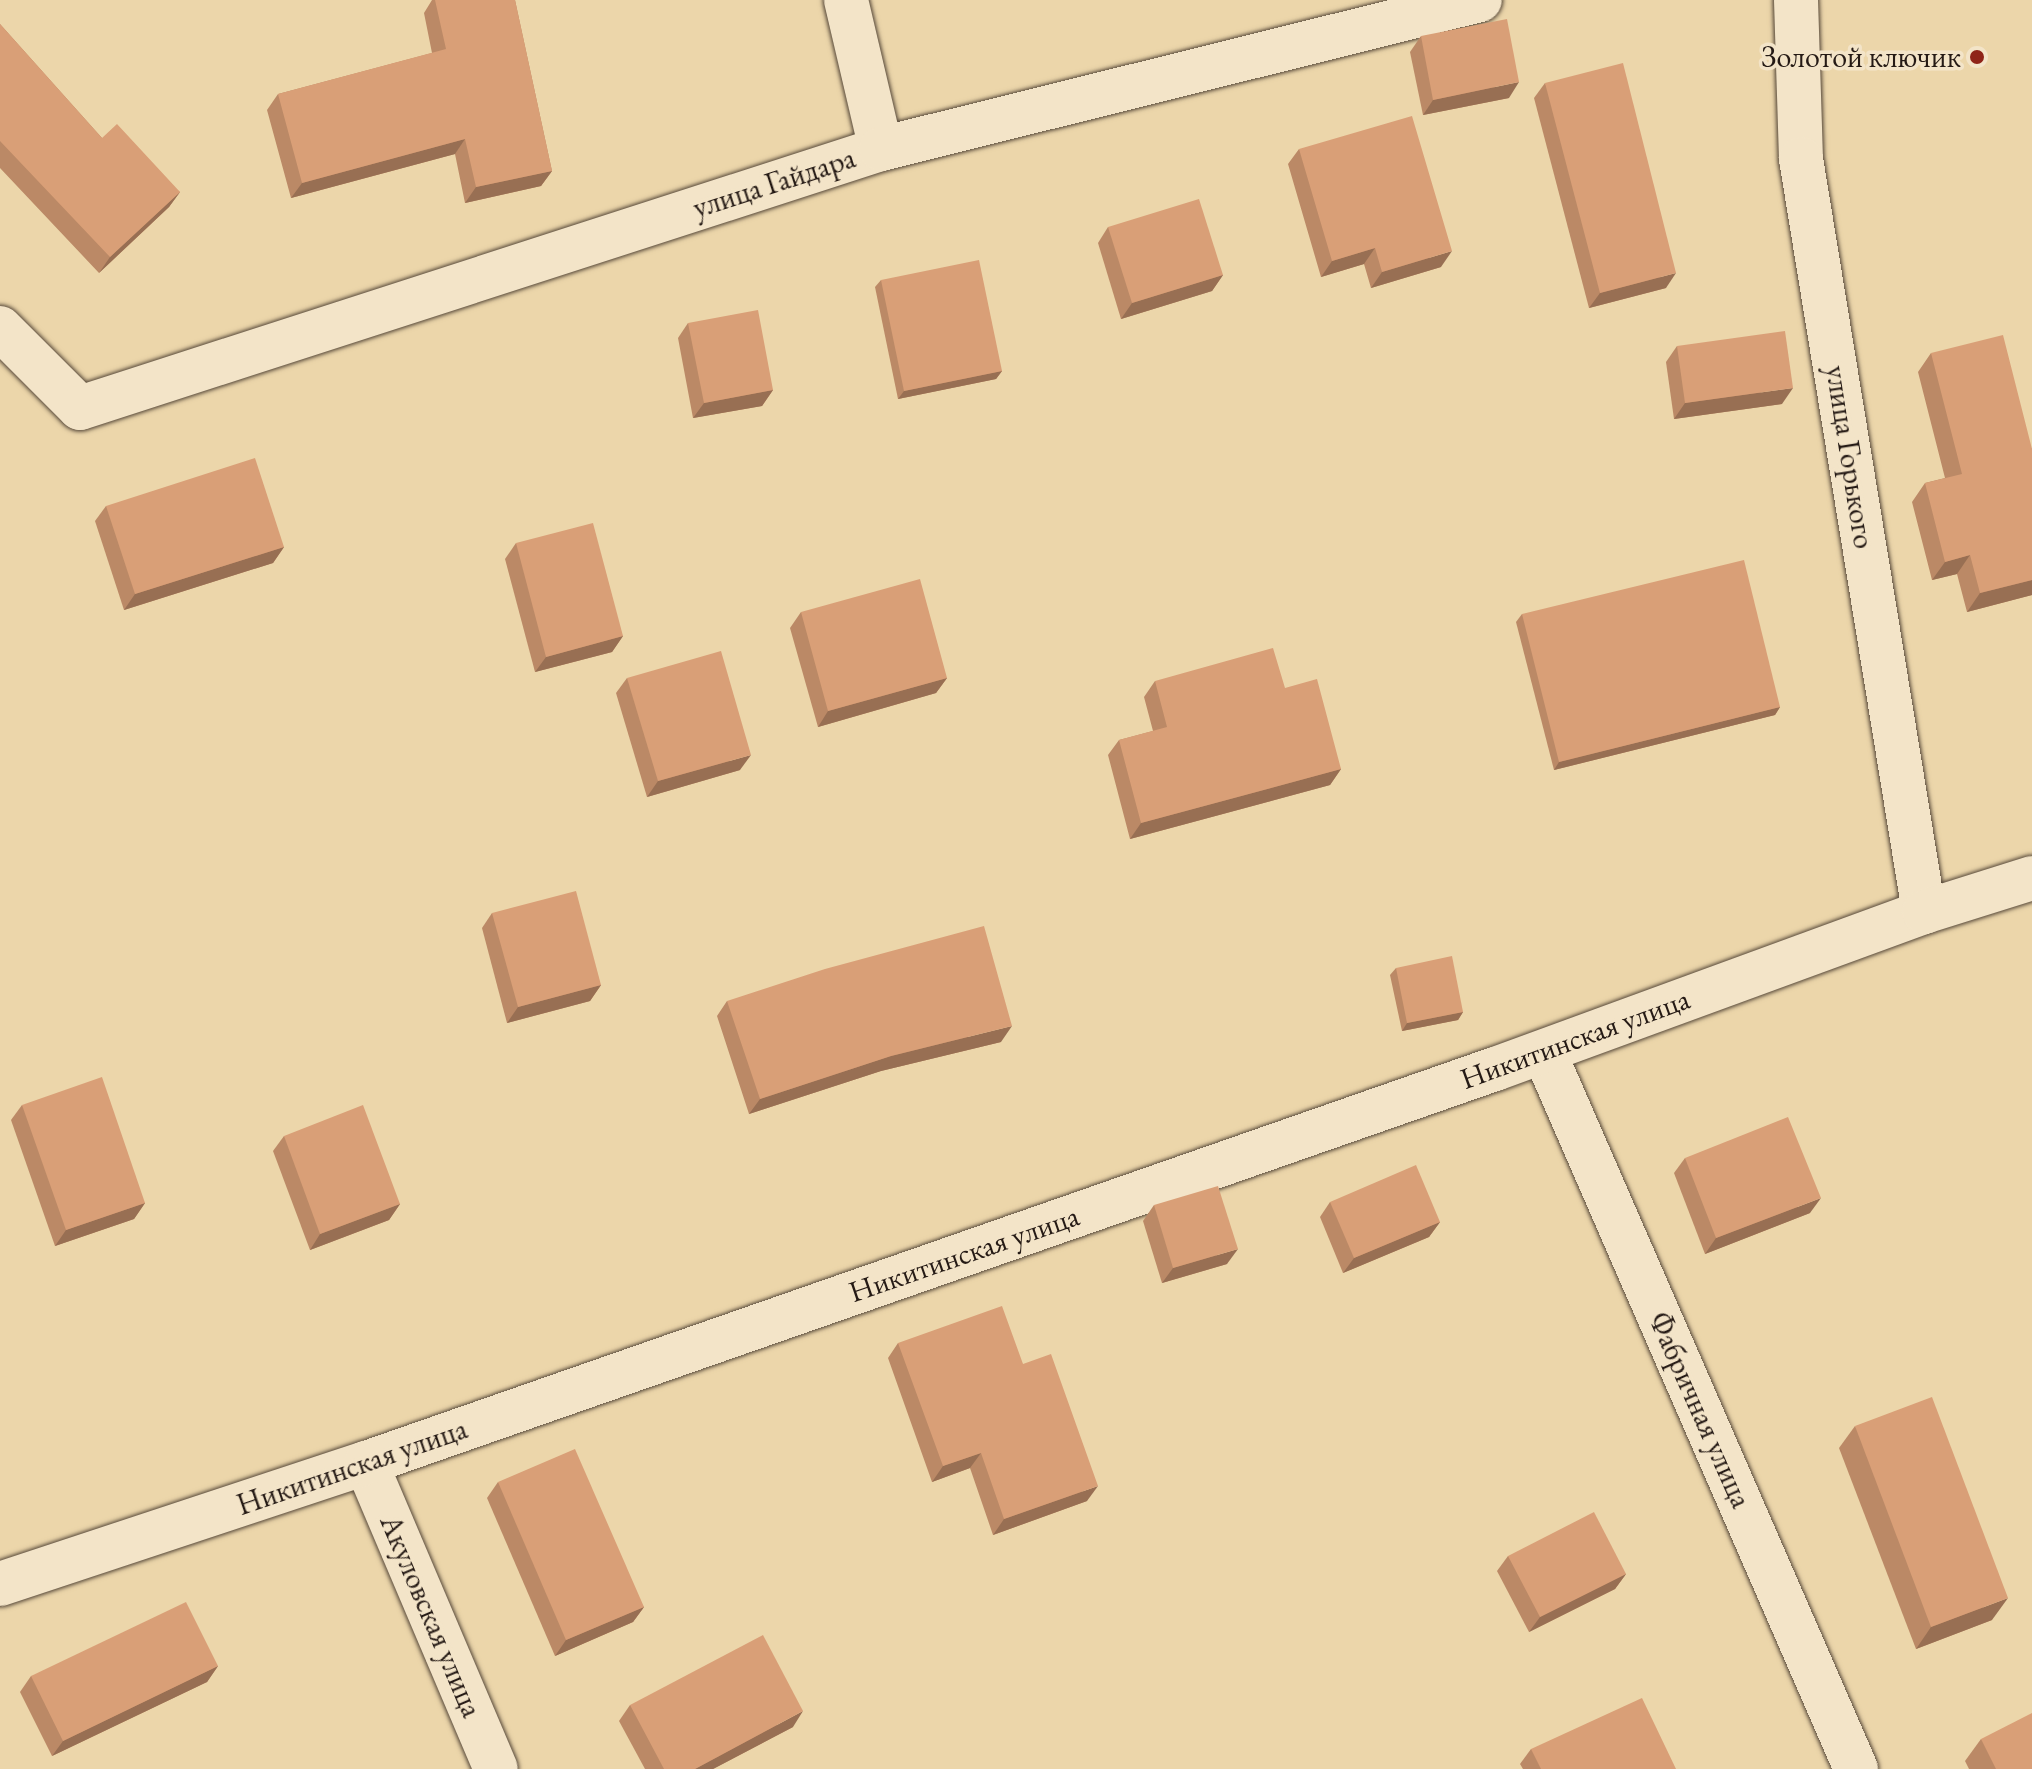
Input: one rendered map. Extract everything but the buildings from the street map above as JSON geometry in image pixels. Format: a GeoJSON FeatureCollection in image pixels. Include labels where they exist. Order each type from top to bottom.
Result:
{"type":"FeatureCollection","features":[{"type":"Feature","properties":{"kind":"street"},"geometry":{"type":"LineString","coordinates":[[846,0],[881,149]]}},
{"type":"Feature","properties":{"kind":"street","name":"улица Гайдара"},"geometry":{"type":"LineString","coordinates":[[0,328],[80,408],[881,149],[1480,0]]}},
{"type":"Feature","properties":{"kind":"street","name":"улица Горького"},"geometry":{"type":"LineString","coordinates":[[1796,0],[1801,159],[1924,912]]}},
{"type":"Feature","properties":{"kind":"street","name":"Никитинская улица"},"geometry":{"type":"LineString","coordinates":[[0,1584],[366,1463],[1544,1052],[1924,912],[2032,878]]}},
{"type":"Feature","properties":{"kind":"street","name":"Фабричная улица"},"geometry":{"type":"LineString","coordinates":[[1544,1052],[1856,1769]]}},
{"type":"Feature","properties":{"kind":"street","name":"Акуловская улица"},"geometry":{"type":"LineString","coordinates":[[366,1463],[496,1769]]}},
{"type":"Feature","properties":{"kind":"place","name":"Золотой ключик"},"geometry":{"type":"Point","coordinates":[1977,57]}}]}
